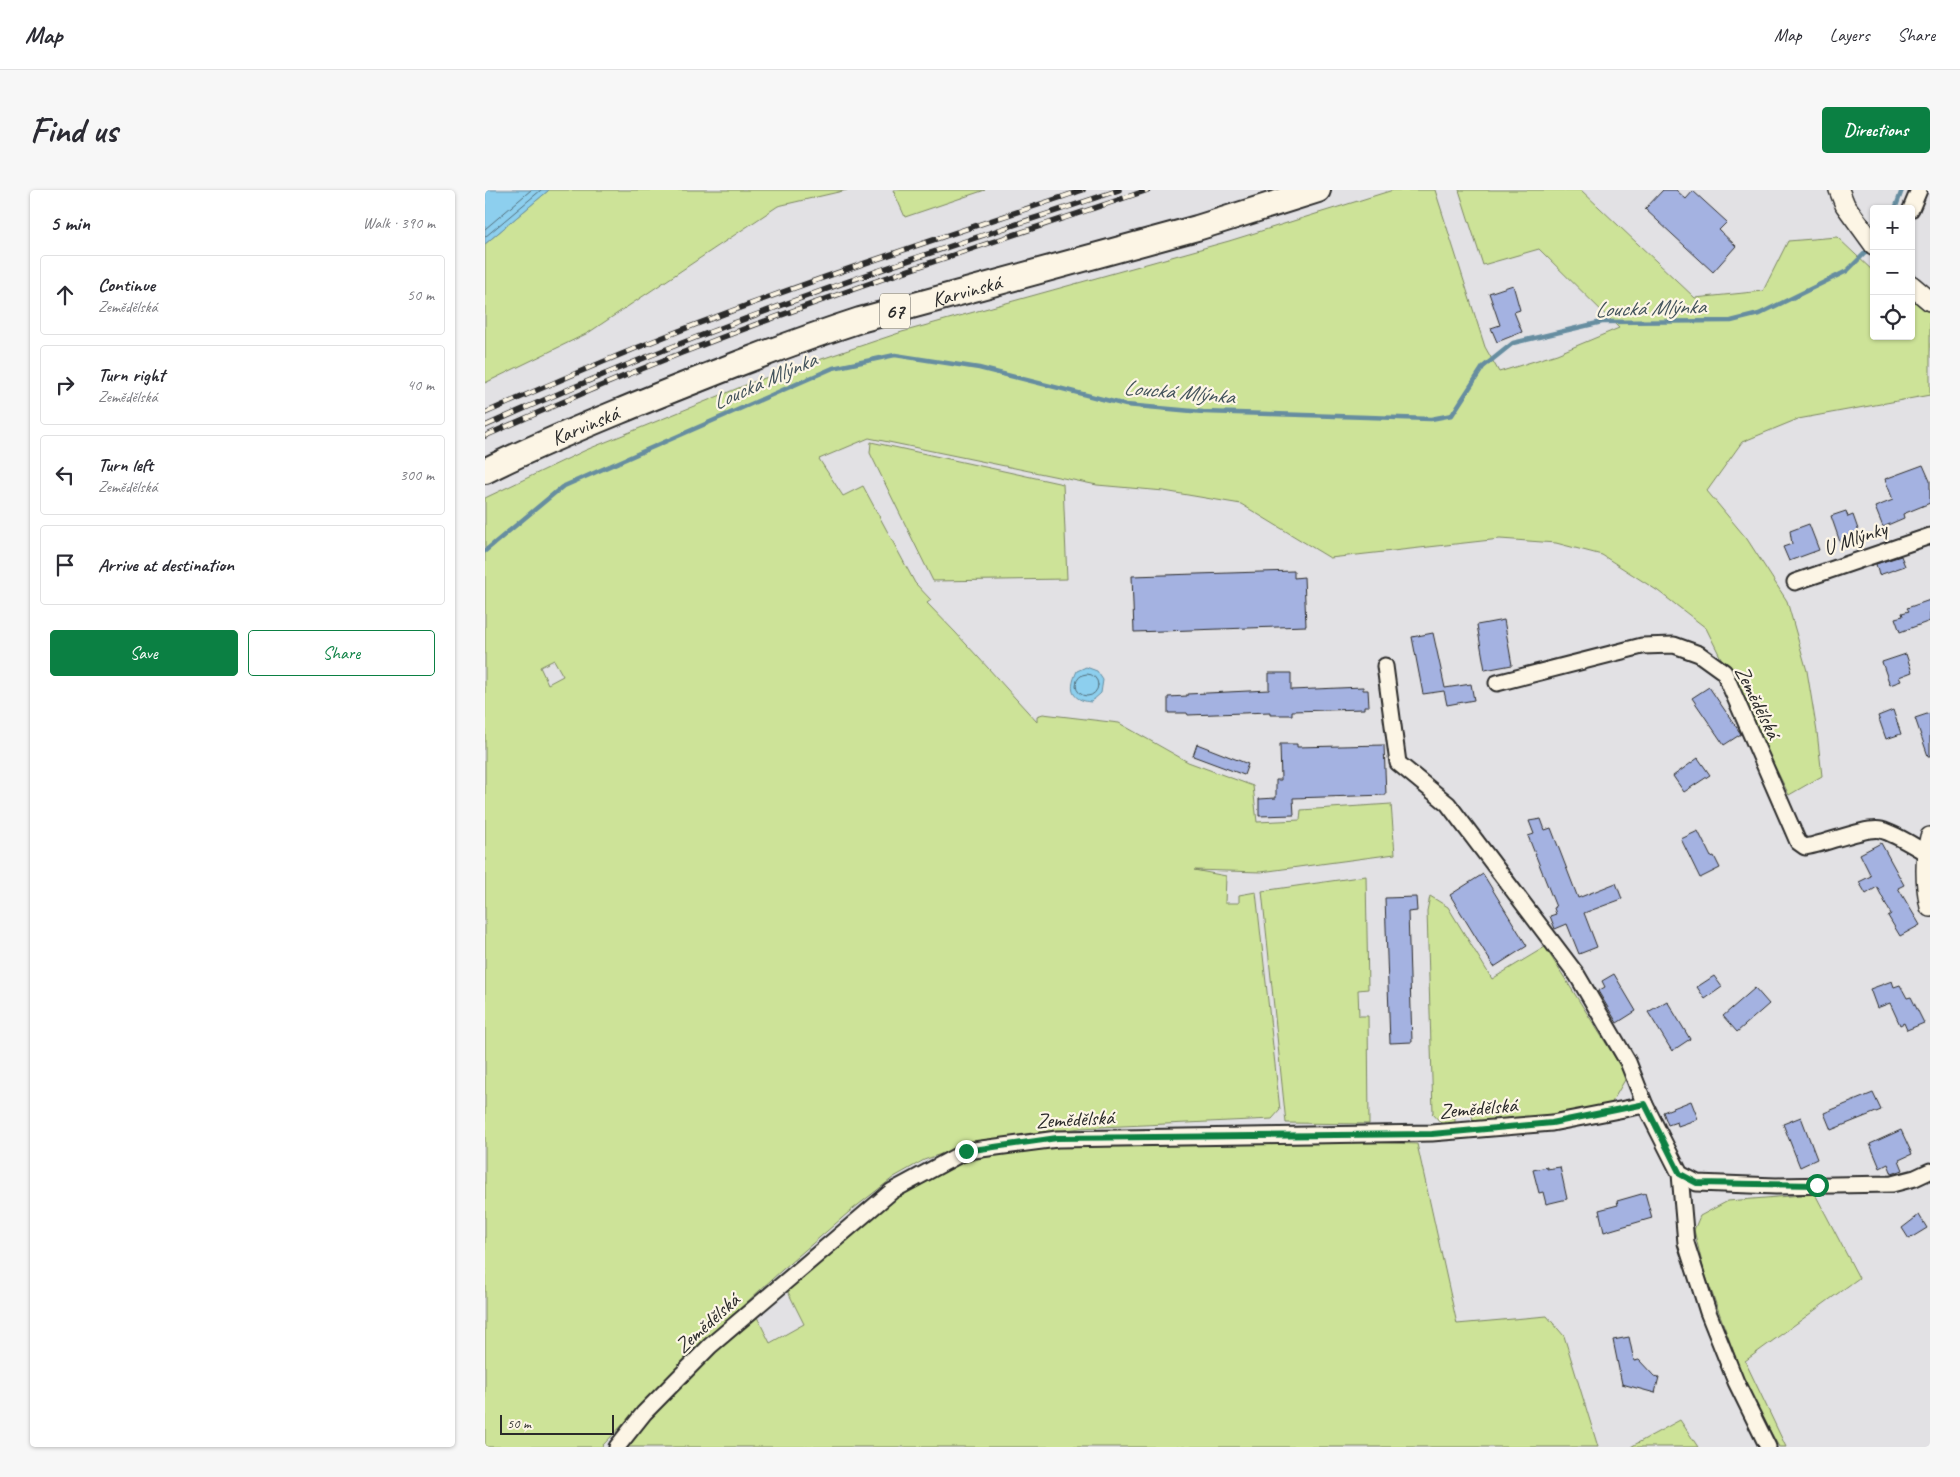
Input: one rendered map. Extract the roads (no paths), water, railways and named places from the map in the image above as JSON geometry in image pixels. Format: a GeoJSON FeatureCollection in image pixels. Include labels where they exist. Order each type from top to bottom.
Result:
{"type":"FeatureCollection","features":[{"type":"Feature","properties":{"kind":"main road","name":"Karvinská"},"geometry":{"type":"LineString","coordinates":[[485,471],[589,424],[700,378],[809,337],[860,320],[1197,228],[1318,190]]}},
{"type":"Feature","properties":{"kind":"street"},"geometry":{"type":"LineString","coordinates":[[1839,190],[1845,205],[1870,239]]}},
{"type":"Feature","properties":{"kind":"street"},"geometry":{"type":"LineString","coordinates":[[1913,205],[1919,190]]}},
{"type":"Feature","properties":{"kind":"street"},"geometry":{"type":"LineString","coordinates":[[1915,288],[1930,301]]}},
{"type":"Feature","properties":{"kind":"street","name":"U Mlýnky"},"geometry":{"type":"LineString","coordinates":[[1795,582],[1930,536]]}},
{"type":"Feature","properties":{"kind":"street","name":"Zemědělská"},"geometry":{"type":"LineString","coordinates":[[1497,683],[1642,646],[1674,644],[1699,654],[1724,672],[1798,842],[1805,847],[1818,845],[1843,836],[1879,829],[1928,845]]}},
{"type":"Feature","properties":{"kind":"street"},"geometry":{"type":"LineString","coordinates":[[1385,666],[1398,763],[1448,804],[1577,975],[1628,1062],[1645,1104],[1680,1174],[1686,1243],[1691,1260],[1708,1312],[1733,1373],[1767,1447]]}},
{"type":"Feature","properties":{"kind":"street"},"geometry":{"type":"LineString","coordinates":[[1928,845],[1925,877],[1930,907]]}},
{"type":"Feature","properties":{"kind":"street","name":"Zemědělská"},"geometry":{"type":"LineString","coordinates":[[617,1447],[644,1413],[710,1346],[892,1191],[966,1151],[1057,1138],[1432,1134],[1552,1123],[1645,1104]]}},
{"type":"Feature","properties":{"kind":"street"},"geometry":{"type":"LineString","coordinates":[[1680,1174],[1697,1183],[1775,1186],[1892,1184],[1930,1172]]}},
{"type":"Feature","properties":{"kind":"water"},"geometry":{"type":"Polygon","coordinates":[[[485,190],[549,190],[485,244],[485,190]]]}},
{"type":"Feature","properties":{"kind":"water"},"geometry":{"type":"Polygon","coordinates":[[[1086,667],[1097,671],[1103,680],[1101,693],[1091,702],[1079,699],[1075,696],[1072,688],[1077,671],[1086,667]]]}},
{"type":"Feature","properties":{"kind":"waterway","name":"Loucká Mlýnka"},"geometry":{"type":"LineString","coordinates":[[1896,205],[1902,190]]}},
{"type":"Feature","properties":{"kind":"waterway","name":"Loucká Mlýnka"},"geometry":{"type":"LineString","coordinates":[[485,551],[562,487],[833,368],[895,355],[979,368],[1126,405],[1203,412],[1431,419],[1452,415],[1483,367],[1513,343],[1602,322],[1731,321],[1759,314],[1847,271],[1868,250]]}},
{"type":"Feature","properties":{"kind":"railway"},"geometry":{"type":"LineString","coordinates":[[485,413],[670,334],[793,288],[1083,190]]}},
{"type":"Feature","properties":{"kind":"railway"},"geometry":{"type":"LineString","coordinates":[[485,426],[622,367],[806,296],[1119,190]]}},
{"type":"Feature","properties":{"kind":"railway"},"geometry":{"type":"LineString","coordinates":[[485,436],[622,377],[760,323],[925,264],[1148,190]]}}]}
